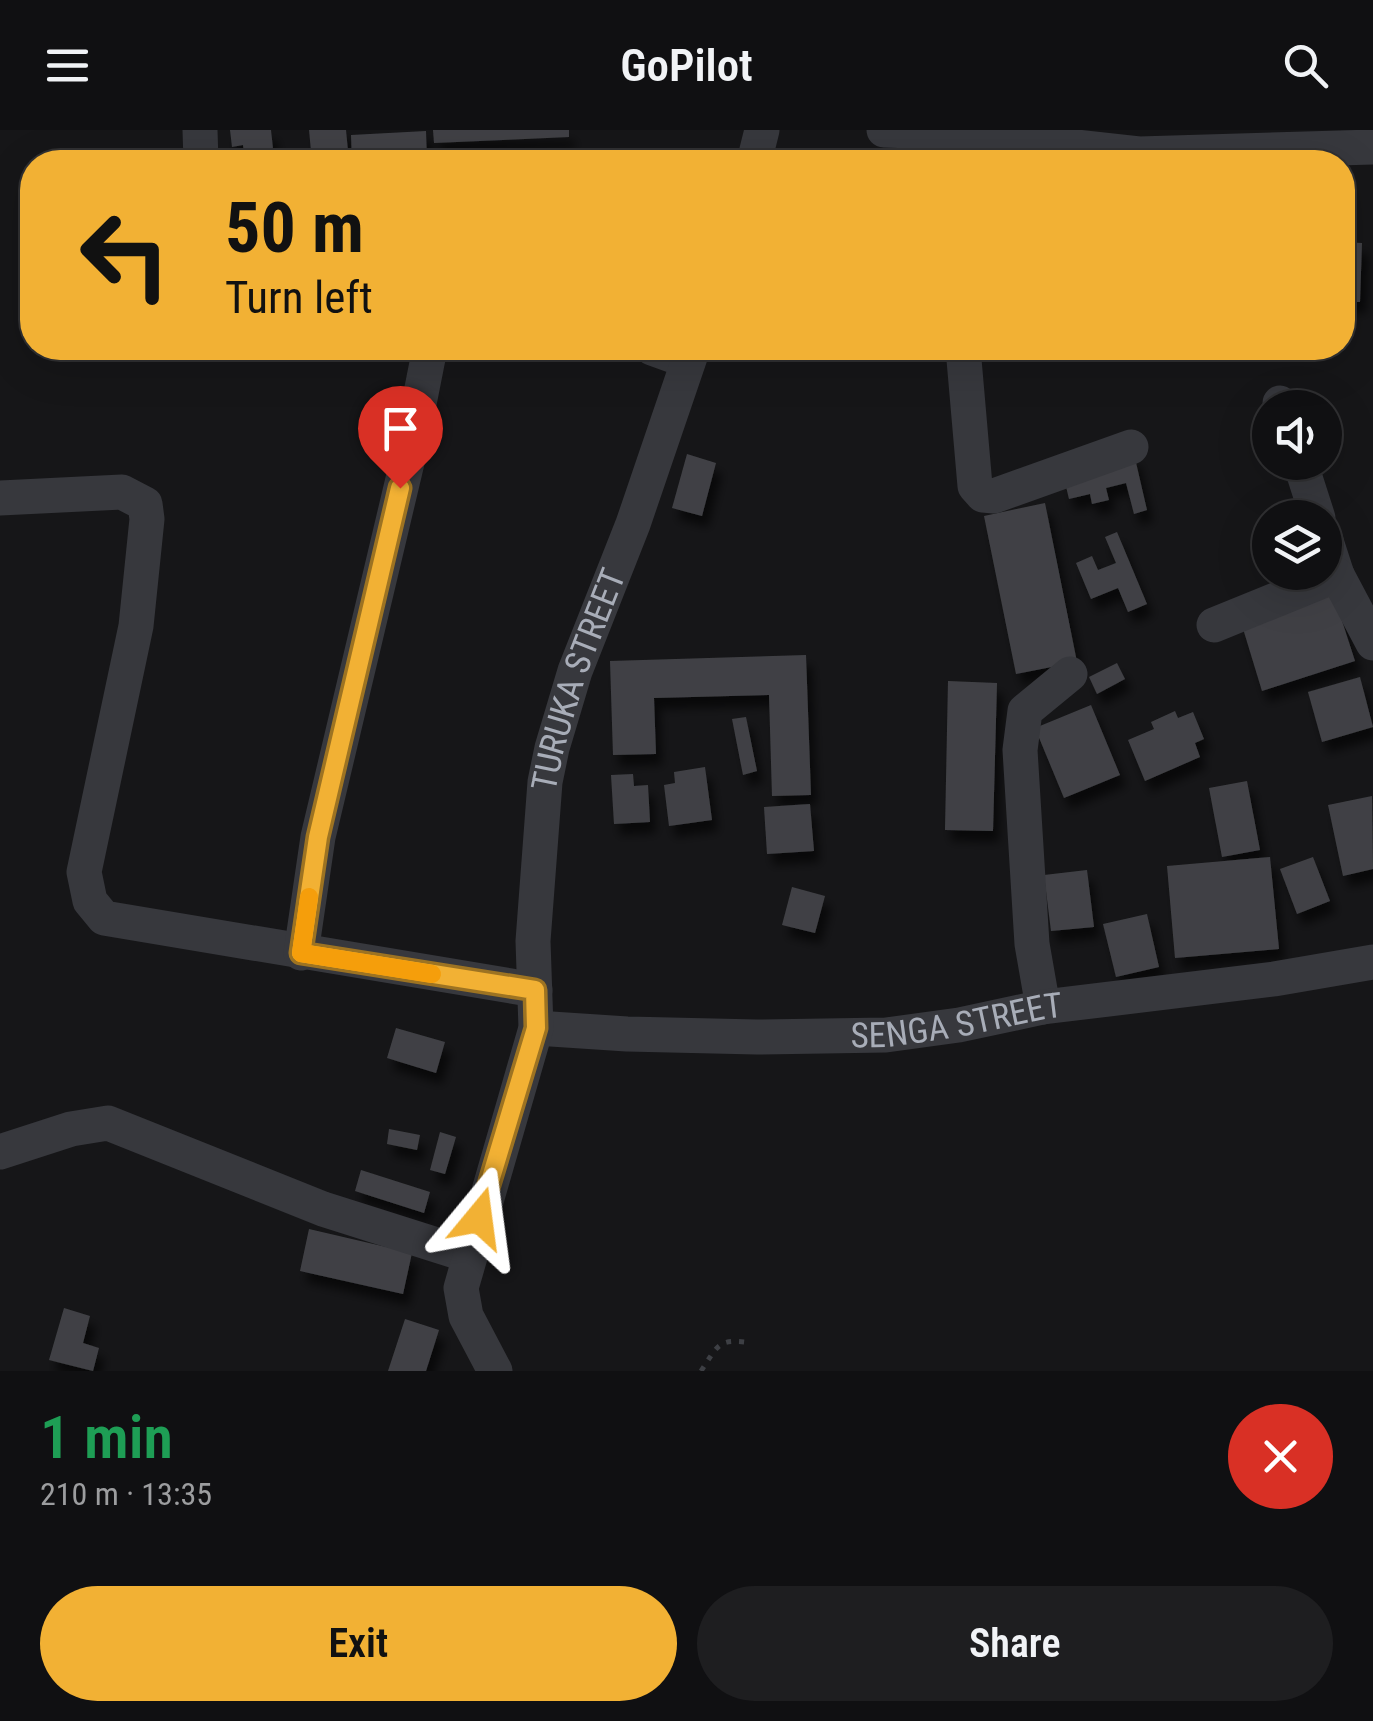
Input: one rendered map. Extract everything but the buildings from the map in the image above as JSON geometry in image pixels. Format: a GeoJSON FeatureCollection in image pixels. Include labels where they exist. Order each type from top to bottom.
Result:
{"type":"FeatureCollection","features":[{"type":"Feature","properties":{"kind":"street"},"geometry":{"type":"LineString","coordinates":[[884,130],[945,147],[1028,150]]}},
{"type":"Feature","properties":{"kind":"street"},"geometry":{"type":"LineString","coordinates":[[1256,150],[1373,146]]}},
{"type":"Feature","properties":{"kind":"street"},"geometry":{"type":"LineString","coordinates":[[301,953],[318,837],[428,360]]}},
{"type":"Feature","properties":{"kind":"street","name":"TURUKA STREET"},"geometry":{"type":"LineString","coordinates":[[495,1371],[466,1316],[461,1288],[536,1028],[533,941],[545,782],[575,671],[633,524],[689,360]]}},
{"type":"Feature","properties":{"kind":"street"},"geometry":{"type":"LineString","coordinates":[[964,360],[975,486],[983,495],[994,496],[1131,447]]}},
{"type":"Feature","properties":{"kind":"street"},"geometry":{"type":"LineString","coordinates":[[0,498],[122,492],[145,504],[147,519],[136,626],[84,872],[90,902],[104,918],[535,990]]}},
{"type":"Feature","properties":{"kind":"street"},"geometry":{"type":"LineString","coordinates":[[1342,584],[1373,643]]}},
{"type":"Feature","properties":{"kind":"street"},"geometry":{"type":"LineString","coordinates":[[1214,625],[1300,590]]}},
{"type":"Feature","properties":{"kind":"street"},"geometry":{"type":"LineString","coordinates":[[1042,1007],[1032,944],[1020,750],[1025,710],[1070,674]]}},
{"type":"Feature","properties":{"kind":"street","name":"SENGA STREET"},"geometry":{"type":"LineString","coordinates":[[536,1028],[738,1037],[886,1035],[960,1025],[1042,1007],[1274,979],[1373,962]]}},
{"type":"Feature","properties":{"kind":"street"},"geometry":{"type":"LineString","coordinates":[[0,1152],[72,1129],[108,1124],[323,1208],[468,1256]]}},
{"type":"Feature","properties":{"kind":"path"},"geometry":{"type":"LineString","coordinates":[[701,1371],[719,1343],[727,1339],[752,1342]]}},
{"type":"Feature","properties":{"kind":"slow traffic"},"geometry":{"type":"LineString","coordinates":[[309,897],[301,953],[432,974]]}},
{"type":"Feature","properties":{"kind":"route"},"geometry":{"type":"LineString","coordinates":[[400,488],[318,837],[301,953],[535,990],[536,1028],[479,1218]]}}]}
